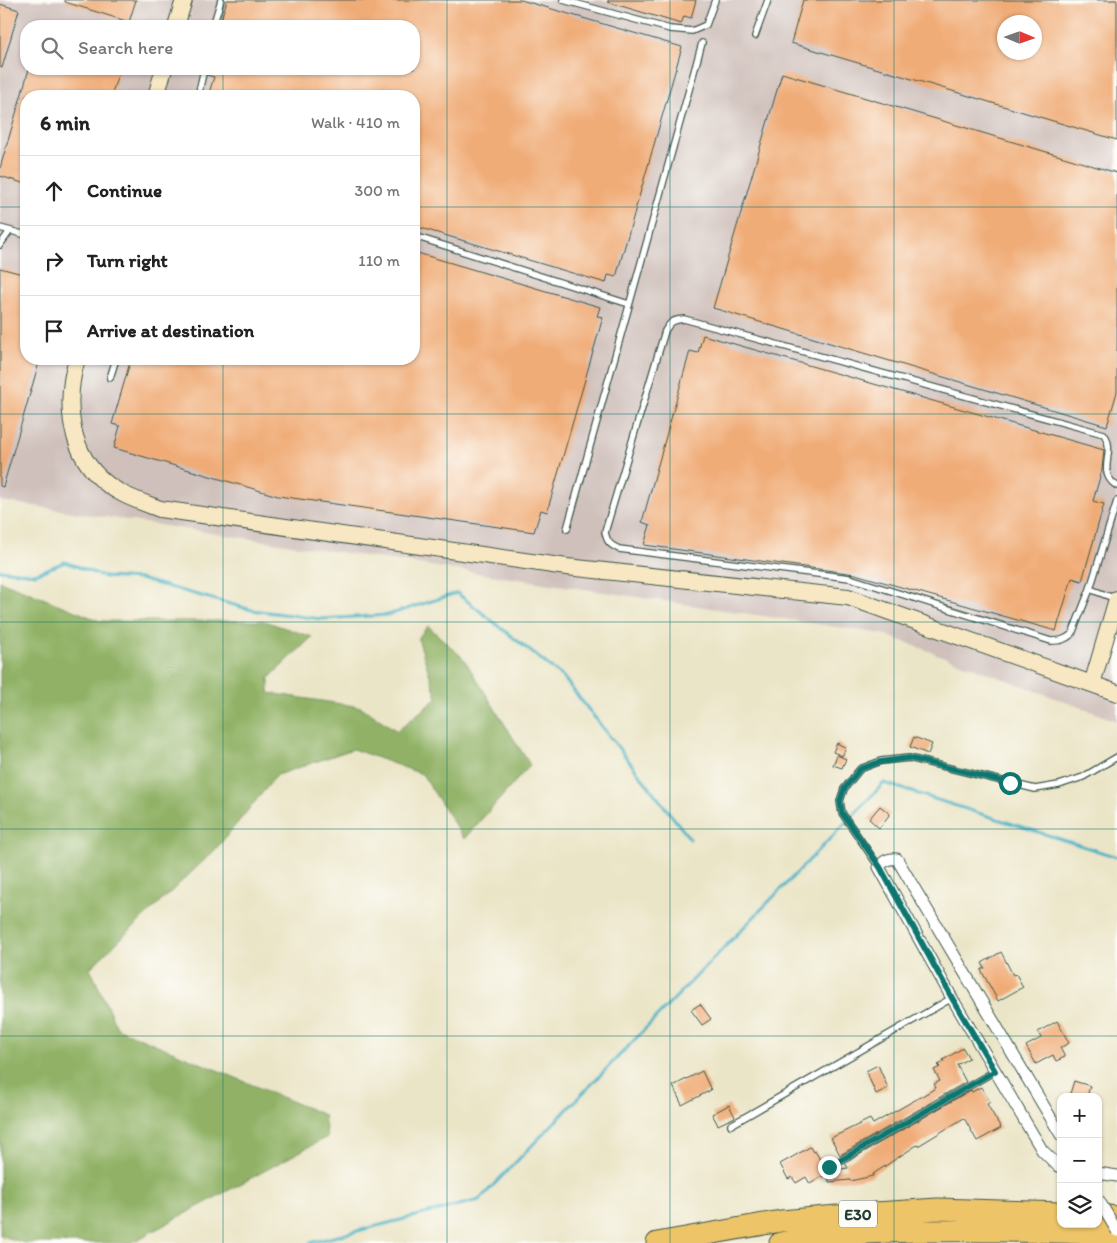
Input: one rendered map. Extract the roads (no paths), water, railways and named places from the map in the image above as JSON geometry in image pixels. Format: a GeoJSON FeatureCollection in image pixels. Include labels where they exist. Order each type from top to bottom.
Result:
{"type":"FeatureCollection","features":[{"type":"Feature","properties":{"kind":"highway","name":"E30"},"geometry":{"type":"LineString","coordinates":[[657,1243],[781,1221],[860,1214],[938,1209],[1057,1213]]}},
{"type":"Feature","properties":{"kind":"highway"},"geometry":{"type":"LineString","coordinates":[[1102,1215],[1117,1217]]}},
{"type":"Feature","properties":{"kind":"highway","name":"E30"},"geometry":{"type":"LineString","coordinates":[[780,1243],[865,1234],[942,1230],[1089,1233],[1117,1237]]}},
{"type":"Feature","properties":{"kind":"street"},"geometry":{"type":"LineString","coordinates":[[178,20],[184,0]]}},
{"type":"Feature","properties":{"kind":"street"},"geometry":{"type":"LineString","coordinates":[[158,90],[162,75]]}},
{"type":"Feature","properties":{"kind":"street"},"geometry":{"type":"LineString","coordinates":[[75,365],[70,416],[82,455],[100,478],[128,497],[160,509],[567,567],[848,597],[1117,693]]}},
{"type":"Feature","properties":{"kind":"street"},"geometry":{"type":"LineString","coordinates":[[1092,684],[1117,599]]}},
{"type":"Feature","properties":{"kind":"street"},"geometry":{"type":"LineString","coordinates":[[1057,1128],[897,859],[891,858],[882,863],[880,867],[952,998],[1042,1150],[1057,1165]]}},
{"type":"Feature","properties":{"kind":"street"},"geometry":{"type":"LineString","coordinates":[[1102,1174],[1117,1176]]}},
{"type":"Feature","properties":{"kind":"street"},"geometry":{"type":"LineString","coordinates":[[1102,1206],[1117,1231]]}},
{"type":"Feature","properties":{"kind":"lane"},"geometry":{"type":"LineString","coordinates":[[215,20],[221,0]]}},
{"type":"Feature","properties":{"kind":"lane"},"geometry":{"type":"LineString","coordinates":[[563,0],[670,29],[692,31],[706,25],[715,0]]}},
{"type":"Feature","properties":{"kind":"lane"},"geometry":{"type":"LineString","coordinates":[[754,36],[768,0]]}},
{"type":"Feature","properties":{"kind":"lane"},"geometry":{"type":"LineString","coordinates":[[567,529],[702,43]]}},
{"type":"Feature","properties":{"kind":"lane"},"geometry":{"type":"LineString","coordinates":[[199,90],[203,75]]}},
{"type":"Feature","properties":{"kind":"lane"},"geometry":{"type":"LineString","coordinates":[[0,228],[20,233]]}},
{"type":"Feature","properties":{"kind":"lane"},"geometry":{"type":"LineString","coordinates":[[0,245],[10,230]]}},
{"type":"Feature","properties":{"kind":"lane"},"geometry":{"type":"LineString","coordinates":[[420,238],[629,304]]}},
{"type":"Feature","properties":{"kind":"lane"},"geometry":{"type":"LineString","coordinates":[[1117,486],[1108,477],[1112,447],[1110,440],[1104,434],[684,319],[669,322],[665,331],[605,532],[606,540],[612,546],[619,549],[850,578],[1059,641],[1066,639],[1072,634],[1090,589],[1117,501]]}},
{"type":"Feature","properties":{"kind":"lane"},"geometry":{"type":"LineString","coordinates":[[110,378],[114,365]]}},
{"type":"Feature","properties":{"kind":"lane"},"geometry":{"type":"LineString","coordinates":[[1090,589],[1117,599]]}},
{"type":"Feature","properties":{"kind":"lane"},"geometry":{"type":"LineString","coordinates":[[880,867],[842,813],[840,801],[844,789],[860,769],[880,762],[909,758],[1035,788],[1059,785],[1083,777],[1117,757]]}},
{"type":"Feature","properties":{"kind":"lane"},"geometry":{"type":"LineString","coordinates":[[731,1125],[952,998]]}},
{"type":"Feature","properties":{"kind":"lane"},"geometry":{"type":"LineString","coordinates":[[829,1167],[995,1071]]}},
{"type":"Feature","properties":{"kind":"waterway"},"geometry":{"type":"LineString","coordinates":[[0,570],[35,574],[65,562],[105,577],[140,579],[252,610],[321,619],[388,615],[457,593],[563,677],[690,839]]}},
{"type":"Feature","properties":{"kind":"waterway"},"geometry":{"type":"LineString","coordinates":[[310,1243],[479,1200],[884,783],[1117,857]]}}]}
